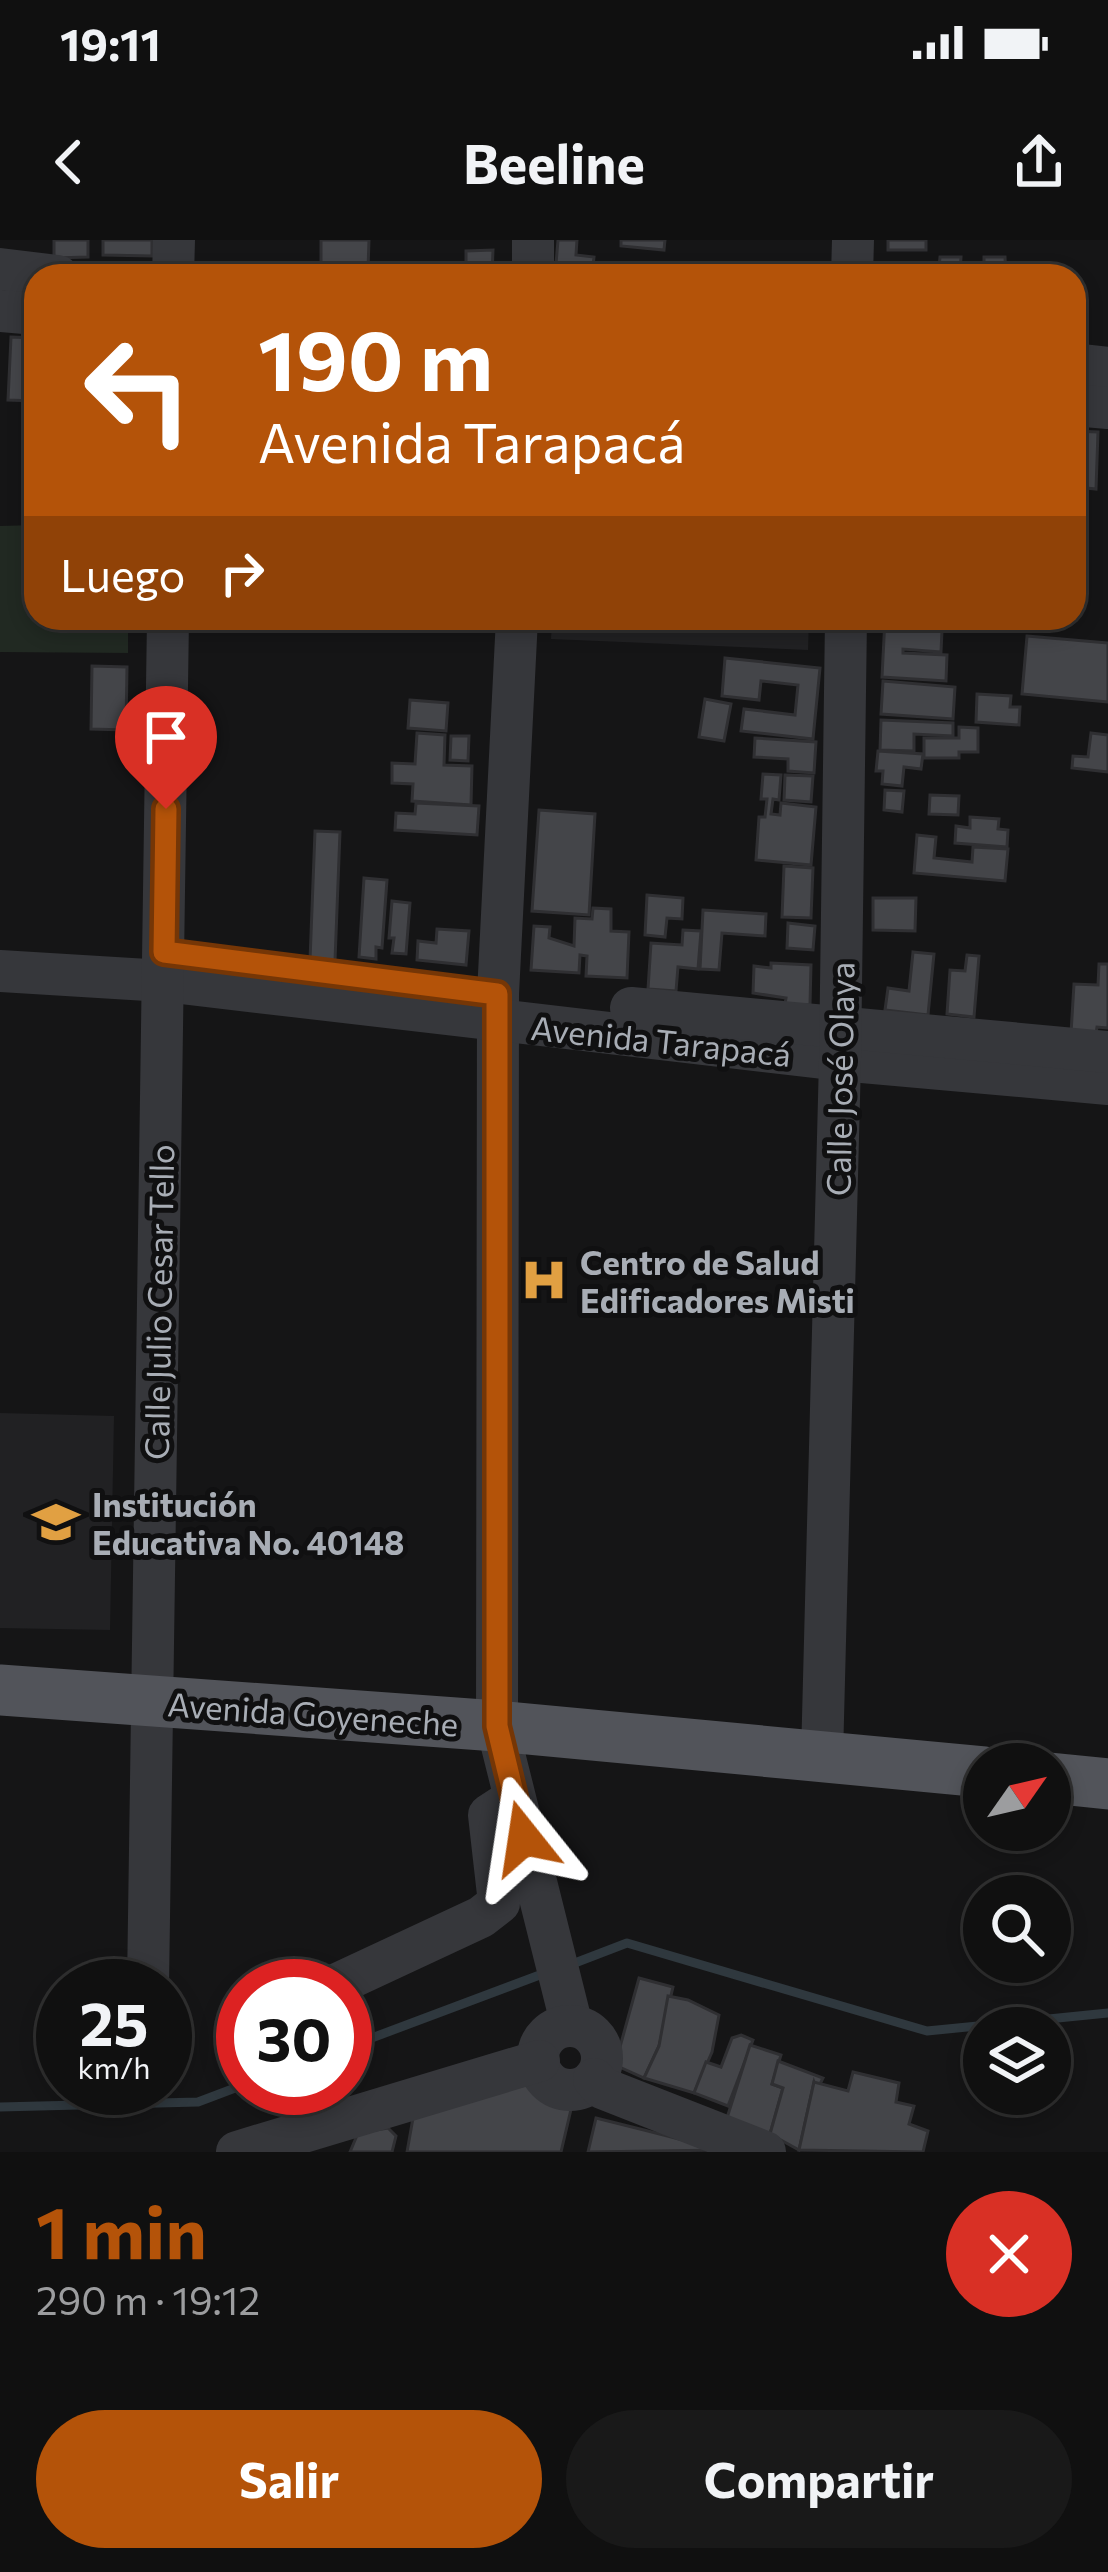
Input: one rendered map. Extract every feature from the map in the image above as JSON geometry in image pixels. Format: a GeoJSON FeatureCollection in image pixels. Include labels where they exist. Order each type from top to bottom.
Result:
{"type":"FeatureCollection","features":[{"type":"Feature","properties":{"kind":"main road","name":"Avenida Goyeneche"},"geometry":{"type":"LineString","coordinates":[[0,1690],[497,1726],[963,1770]]}},
{"type":"Feature","properties":{"kind":"main road"},"geometry":{"type":"LineString","coordinates":[[1071,1780],[1108,1784]]}},
{"type":"Feature","properties":{"kind":"street","name":"Calle Julio Cesar Tello"},"geometry":{"type":"LineString","coordinates":[[148,1959],[168,630]]}},
{"type":"Feature","properties":{"kind":"street"},"geometry":{"type":"LineString","coordinates":[[516,630],[497,1008],[497,1726],[568,2008],[597,2041],[602,2061],[594,2079],[576,2090],[547,2080],[539,2061],[539,2050],[568,2008]]}},
{"type":"Feature","properties":{"kind":"street","name":"Calle José Olaya"},"geometry":{"type":"LineString","coordinates":[[821,1757],[846,630]]}},
{"type":"Feature","properties":{"kind":"street","name":"Avenida Tarapacá"},"geometry":{"type":"LineString","coordinates":[[0,942],[497,1008],[840,1044],[1108,1084]]}},
{"type":"Feature","properties":{"kind":"street","name":"Avenida Tarapacá"},"geometry":{"type":"LineString","coordinates":[[0,971],[164,967]]}},
{"type":"Feature","properties":{"kind":"street","name":"Avenida Tarapacá"},"geometry":{"type":"LineString","coordinates":[[840,1044],[1108,1052]]}},
{"type":"Feature","properties":{"kind":"street"},"geometry":{"type":"LineString","coordinates":[[372,1968],[481,1917],[499,1903],[488,1815],[512,1800]]}},
{"type":"Feature","properties":{"kind":"street"},"geometry":{"type":"LineString","coordinates":[[237,2152],[539,2061]]}},
{"type":"Feature","properties":{"kind":"street"},"geometry":{"type":"LineString","coordinates":[[594,2079],[602,2088],[765,2152]]}},
{"type":"Feature","properties":{"kind":"shaded area"},"geometry":{"type":"Polygon","coordinates":[[[24,525],[24,630],[128,630],[128,653],[0,652],[0,526],[24,525]]]}},
{"type":"Feature","properties":{"kind":"shaded area"},"geometry":{"type":"Polygon","coordinates":[[[551,630],[809,630],[808,650],[551,639],[551,630]]]}},
{"type":"Feature","properties":{"kind":"shaded area","name":"Institución Educativa No. 40148"},"geometry":{"type":"Polygon","coordinates":[[[0,1413],[114,1416],[110,1630],[0,1628],[0,1413]]]}},
{"type":"Feature","properties":{"kind":"building"},"geometry":{"type":"Polygon","coordinates":[[[54,240],[88,240],[88,257],[54,258],[54,240]]]}},
{"type":"Feature","properties":{"kind":"building"},"geometry":{"type":"Polygon","coordinates":[[[103,240],[152,240],[152,256],[103,255],[103,240]]]}},
{"type":"Feature","properties":{"kind":"building"},"geometry":{"type":"Polygon","coordinates":[[[321,240],[369,240],[368,264],[321,264],[321,240]]]}},
{"type":"Feature","properties":{"kind":"building"},"geometry":{"type":"Polygon","coordinates":[[[558,240],[577,240],[576,255],[594,257],[593,264],[556,264],[558,240]]]}},
{"type":"Feature","properties":{"kind":"building"},"geometry":{"type":"Polygon","coordinates":[[[621,240],[665,240],[664,250],[621,246],[621,240]]]}},
{"type":"Feature","properties":{"kind":"building"},"geometry":{"type":"Polygon","coordinates":[[[888,240],[926,240],[926,250],[888,250],[888,240]]]}},
{"type":"Feature","properties":{"kind":"building"},"geometry":{"type":"Polygon","coordinates":[[[493,250],[492,264],[466,264],[466,251],[493,250]]]}},
{"type":"Feature","properties":{"kind":"building"},"geometry":{"type":"Polygon","coordinates":[[[940,257],[961,257],[961,264],[939,264],[940,257]]]}},
{"type":"Feature","properties":{"kind":"building"},"geometry":{"type":"Polygon","coordinates":[[[984,257],[1005,257],[1005,264],[984,264],[984,257]]]}},
{"type":"Feature","properties":{"kind":"building"},"geometry":{"type":"Polygon","coordinates":[[[11,337],[24,338],[24,401],[8,400],[11,337]]]}},
{"type":"Feature","properties":{"kind":"building"},"geometry":{"type":"Polygon","coordinates":[[[1086,432],[1098,432],[1096,489],[1086,488],[1086,432]]]}},
{"type":"Feature","properties":{"kind":"building"},"geometry":{"type":"Polygon","coordinates":[[[884,630],[942,631],[941,652],[903,649],[903,653],[947,655],[946,681],[882,677],[884,630]]]}},
{"type":"Feature","properties":{"kind":"building"},"geometry":{"type":"Polygon","coordinates":[[[1027,636],[1108,643],[1108,702],[1022,694],[1027,636]]]}},
{"type":"Feature","properties":{"kind":"building"},"geometry":{"type":"Polygon","coordinates":[[[725,658],[820,668],[813,739],[741,731],[744,709],[795,715],[798,685],[761,681],[759,700],[722,696],[725,658]]]}},
{"type":"Feature","properties":{"kind":"building"},"geometry":{"type":"Polygon","coordinates":[[[92,666],[127,667],[126,730],[91,729],[92,666]]]}},
{"type":"Feature","properties":{"kind":"building"},"geometry":{"type":"Polygon","coordinates":[[[883,681],[955,687],[953,719],[881,714],[883,681]]]}},
{"type":"Feature","properties":{"kind":"building"},"geometry":{"type":"Polygon","coordinates":[[[977,694],[1011,696],[1010,707],[1020,707],[1019,725],[976,722],[977,694]]]}},
{"type":"Feature","properties":{"kind":"building"},"geometry":{"type":"Polygon","coordinates":[[[705,699],[731,704],[724,741],[699,737],[705,699]]]}},
{"type":"Feature","properties":{"kind":"building"},"geometry":{"type":"Polygon","coordinates":[[[410,700],[448,703],[446,731],[408,728],[410,700]]]}},
{"type":"Feature","properties":{"kind":"building"},"geometry":{"type":"Polygon","coordinates":[[[881,720],[953,723],[953,736],[914,734],[914,751],[880,750],[881,720]]]}},
{"type":"Feature","properties":{"kind":"building"},"geometry":{"type":"Polygon","coordinates":[[[959,727],[978,728],[978,752],[959,752],[959,758],[924,758],[924,738],[959,738],[959,727]]]}},
{"type":"Feature","properties":{"kind":"building"},"geometry":{"type":"Polygon","coordinates":[[[417,733],[445,735],[444,765],[472,766],[471,805],[412,801],[413,784],[392,783],[392,763],[415,764],[417,733]]]}},
{"type":"Feature","properties":{"kind":"building"},"geometry":{"type":"Polygon","coordinates":[[[1091,733],[1108,735],[1108,772],[1072,768],[1073,756],[1088,757],[1091,733]]]}},
{"type":"Feature","properties":{"kind":"building"},"geometry":{"type":"Polygon","coordinates":[[[451,736],[469,736],[468,761],[450,760],[451,736]]]}},
{"type":"Feature","properties":{"kind":"building"},"geometry":{"type":"Polygon","coordinates":[[[755,738],[816,742],[814,773],[788,771],[788,759],[754,757],[755,738]]]}},
{"type":"Feature","properties":{"kind":"building"},"geometry":{"type":"Polygon","coordinates":[[[878,751],[923,754],[921,769],[904,767],[902,786],[882,784],[883,771],[876,771],[878,751]]]}},
{"type":"Feature","properties":{"kind":"building"},"geometry":{"type":"Polygon","coordinates":[[[763,774],[781,775],[779,800],[773,799],[771,814],[780,815],[781,803],[816,807],[811,865],[756,860],[759,817],[765,817],[767,799],[761,799],[763,774]]]}},
{"type":"Feature","properties":{"kind":"building"},"geometry":{"type":"Polygon","coordinates":[[[785,775],[813,776],[811,802],[784,800],[785,775]]]}},
{"type":"Feature","properties":{"kind":"building"},"geometry":{"type":"Polygon","coordinates":[[[885,790],[904,791],[902,812],[884,810],[885,790]]]}},
{"type":"Feature","properties":{"kind":"building"},"geometry":{"type":"Polygon","coordinates":[[[930,795],[959,796],[958,815],[929,814],[930,795]]]}},
{"type":"Feature","properties":{"kind":"building"},"geometry":{"type":"Polygon","coordinates":[[[416,803],[479,806],[477,835],[395,830],[396,813],[415,814],[416,803]]]}},
{"type":"Feature","properties":{"kind":"building"},"geometry":{"type":"Polygon","coordinates":[[[539,810],[595,814],[589,915],[532,911],[539,810]]]}},
{"type":"Feature","properties":{"kind":"building"},"geometry":{"type":"Polygon","coordinates":[[[970,817],[999,819],[998,829],[1008,830],[1007,847],[955,843],[956,826],[970,828],[970,817]]]}},
{"type":"Feature","properties":{"kind":"building"},"geometry":{"type":"Polygon","coordinates":[[[315,831],[340,832],[335,961],[310,960],[315,831]]]}},
{"type":"Feature","properties":{"kind":"building"},"geometry":{"type":"Polygon","coordinates":[[[917,835],[936,837],[934,858],[972,862],[973,847],[1008,849],[1005,881],[914,873],[917,835]]]}},
{"type":"Feature","properties":{"kind":"building"},"geometry":{"type":"Polygon","coordinates":[[[784,866],[813,868],[811,918],[782,917],[784,866]]]}},
{"type":"Feature","properties":{"kind":"building"},"geometry":{"type":"Polygon","coordinates":[[[364,878],[387,880],[382,948],[376,947],[376,959],[359,957],[364,878]]]}},
{"type":"Feature","properties":{"kind":"building"},"geometry":{"type":"Polygon","coordinates":[[[647,895],[683,898],[682,919],[667,918],[665,937],[645,935],[647,895]]]}},
{"type":"Feature","properties":{"kind":"building"},"geometry":{"type":"Polygon","coordinates":[[[873,898],[916,898],[915,931],[873,930],[873,898]]]}},
{"type":"Feature","properties":{"kind":"building"},"geometry":{"type":"Polygon","coordinates":[[[392,901],[410,903],[406,954],[392,953],[392,901]]]}},
{"type":"Feature","properties":{"kind":"building"},"geometry":{"type":"Polygon","coordinates":[[[593,908],[611,909],[611,931],[629,932],[627,978],[586,976],[587,956],[580,955],[579,973],[531,970],[534,926],[550,927],[549,938],[574,946],[575,918],[592,919],[593,908]]]}},
{"type":"Feature","properties":{"kind":"building"},"geometry":{"type":"Polygon","coordinates":[[[703,910],[766,914],[765,936],[722,933],[719,970],[700,969],[703,910]]]}},
{"type":"Feature","properties":{"kind":"building"},"geometry":{"type":"Polygon","coordinates":[[[788,923],[815,926],[813,950],[787,948],[788,923]]]}},
{"type":"Feature","properties":{"kind":"building"},"geometry":{"type":"Polygon","coordinates":[[[437,929],[469,931],[466,965],[417,960],[418,941],[436,943],[437,929]]]}},
{"type":"Feature","properties":{"kind":"building"},"geometry":{"type":"Polygon","coordinates":[[[683,930],[701,931],[698,969],[678,967],[676,991],[648,989],[651,943],[682,945],[683,930]]]}},
{"type":"Feature","properties":{"kind":"building"},"geometry":{"type":"Polygon","coordinates":[[[913,952],[934,954],[928,1015],[885,1010],[888,988],[909,991],[913,952]]]}},
{"type":"Feature","properties":{"kind":"building"},"geometry":{"type":"Polygon","coordinates":[[[967,955],[979,956],[974,1017],[947,1014],[950,970],[965,971],[967,955]]]}},
{"type":"Feature","properties":{"kind":"building"},"geometry":{"type":"Polygon","coordinates":[[[771,963],[811,965],[810,1005],[785,1004],[786,998],[753,993],[754,966],[771,968],[771,963]]]}},
{"type":"Feature","properties":{"kind":"building"},"geometry":{"type":"Polygon","coordinates":[[[1099,964],[1108,964],[1108,1028],[1097,1027],[1096,1034],[1071,1033],[1074,984],[1098,985],[1099,964]]]}},
{"type":"Feature","properties":{"kind":"building"},"geometry":{"type":"Polygon","coordinates":[[[639,1978],[673,1987],[659,2046],[644,2078],[615,2065],[639,1978]]]}},
{"type":"Feature","properties":{"kind":"building"},"geometry":{"type":"Polygon","coordinates":[[[668,1996],[719,2015],[712,2052],[694,2093],[644,2078],[659,2046],[668,1996]]]}},
{"type":"Feature","properties":{"kind":"building"},"geometry":{"type":"Polygon","coordinates":[[[741,2035],[753,2040],[728,2106],[694,2093],[706,2062],[721,2067],[732,2038],[741,2035]]]}},
{"type":"Feature","properties":{"kind":"building"},"geometry":{"type":"Polygon","coordinates":[[[750,2045],[781,2055],[772,2084],[783,2088],[770,2134],[726,2121],[750,2045]]]}},
{"type":"Feature","properties":{"kind":"building"},"geometry":{"type":"Polygon","coordinates":[[[778,2061],[823,2078],[817,2090],[814,2082],[799,2150],[770,2134],[783,2088],[772,2084],[778,2061]]]}},
{"type":"Feature","properties":{"kind":"building"},"geometry":{"type":"Polygon","coordinates":[[[853,2072],[899,2083],[896,2102],[914,2106],[909,2124],[928,2131],[923,2152],[799,2150],[814,2082],[848,2091],[853,2072]]]}},
{"type":"Feature","properties":{"kind":"building"},"geometry":{"type":"Polygon","coordinates":[[[535,2084],[546,2095],[573,2101],[561,2152],[407,2152],[416,2101],[535,2084]]]}},
{"type":"Feature","properties":{"kind":"building"},"geometry":{"type":"Polygon","coordinates":[[[596,2118],[644,2130],[722,2150],[588,2152],[596,2118]]]}},
{"type":"Feature","properties":{"kind":"building"},"geometry":{"type":"Polygon","coordinates":[[[388,2128],[396,2136],[392,2152],[350,2152],[358,2133],[388,2128]]]}},
{"type":"Feature","properties":{"kind":"waterway"},"geometry":{"type":"LineString","coordinates":[[567,1966],[627,1943],[927,2031],[1108,2013]]}},
{"type":"Feature","properties":{"kind":"waterway"},"geometry":{"type":"LineString","coordinates":[[372,2038],[545,1973]]}},
{"type":"Feature","properties":{"kind":"waterway"},"geometry":{"type":"LineString","coordinates":[[0,2107],[198,2102],[216,2095]]}},
{"type":"Feature","properties":{"kind":"place","name":"Centro de Salud Edificadores Misti"},"geometry":{"type":"Point","coordinates":[544,1280]}},
{"type":"Feature","properties":{"kind":"place","name":"Institución Educativa No. 40148"},"geometry":{"type":"Point","coordinates":[56,1522]}},
{"type":"Feature","properties":{"kind":"route"},"geometry":{"type":"LineString","coordinates":[[166,809],[164,952],[497,994],[497,1726],[524,1838]]}}]}
